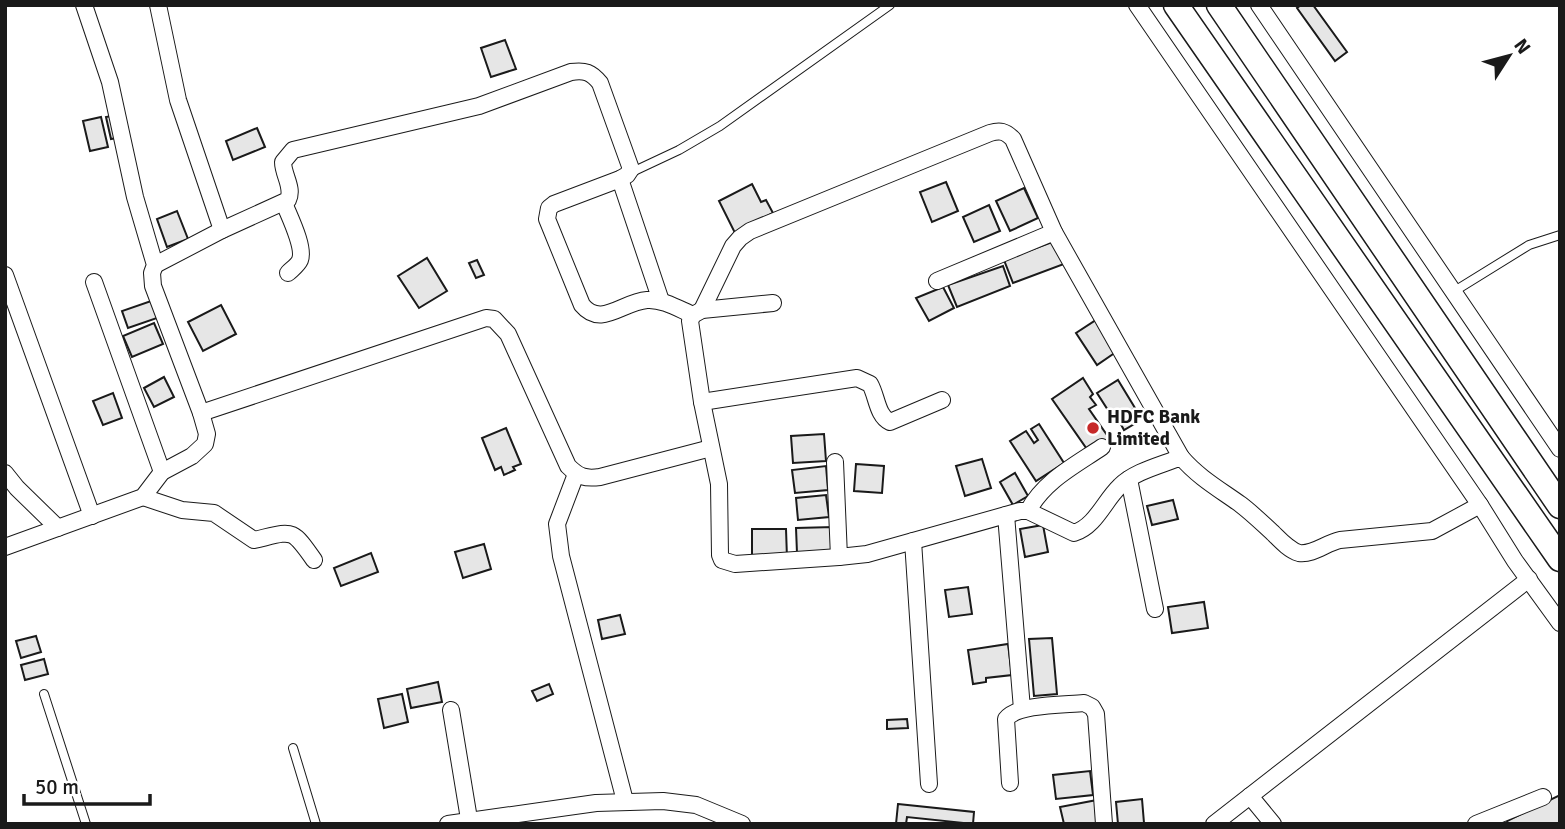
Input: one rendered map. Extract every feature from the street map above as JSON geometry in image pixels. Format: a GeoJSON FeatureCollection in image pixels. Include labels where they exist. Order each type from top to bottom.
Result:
{"type":"FeatureCollection","features":[{"type":"Feature","properties":{"kind":"highway"},"geometry":{"type":"LineString","coordinates":[[1176,5],[1560,559]]}},
{"type":"Feature","properties":{"kind":"highway"},"geometry":{"type":"LineString","coordinates":[[1219,5],[1560,506]]}},
{"type":"Feature","properties":{"kind":"street"},"geometry":{"type":"LineString","coordinates":[[5,547],[143,497],[162,472],[192,456],[205,444],[207,435],[153,286],[152,273],[155,265],[135,197],[110,82],[84,5]]}},
{"type":"Feature","properties":{"kind":"street"},"geometry":{"type":"LineString","coordinates":[[158,5],[178,100],[222,230]]}},
{"type":"Feature","properties":{"kind":"street"},"geometry":{"type":"LineString","coordinates":[[1137,5],[1560,623]]}},
{"type":"Feature","properties":{"kind":"street"},"geometry":{"type":"LineString","coordinates":[[1259,5],[1560,449]]}},
{"type":"Feature","properties":{"kind":"street"},"geometry":{"type":"LineString","coordinates":[[155,265],[222,230],[284,203],[290,194],[283,162],[293,150],[479,106],[571,72],[584,70],[600,83],[630,160],[631,169],[624,177],[549,208],[548,219],[582,305],[588,313],[603,316],[647,300],[661,301],[698,313],[773,303]]}},
{"type":"Feature","properties":{"kind":"street"},"geometry":{"type":"LineString","coordinates":[[1181,457],[1129,479],[1121,485],[1090,524],[1074,533],[1028,511],[867,554],[734,564],[722,561],[719,484],[689,328],[733,246],[750,231],[999,131],[1006,132],[1013,139],[1054,232],[1181,457],[1198,475],[1249,511],[1285,545],[1294,551],[1310,553],[1329,542],[1340,540],[1432,531],[1480,505]]}},
{"type":"Feature","properties":{"kind":"street"},"geometry":{"type":"LineString","coordinates":[[624,177],[661,301]]}},
{"type":"Feature","properties":{"kind":"street"},"geometry":{"type":"LineString","coordinates":[[284,203],[301,246],[299,262],[288,272]]}},
{"type":"Feature","properties":{"kind":"street"},"geometry":{"type":"LineString","coordinates":[[937,281],[1054,232]]}},
{"type":"Feature","properties":{"kind":"street"},"geometry":{"type":"LineString","coordinates":[[5,275],[92,516]]}},
{"type":"Feature","properties":{"kind":"street"},"geometry":{"type":"LineString","coordinates":[[94,282],[162,472]]}},
{"type":"Feature","properties":{"kind":"street"},"geometry":{"type":"LineString","coordinates":[[201,413],[486,318],[494,319],[508,334],[568,466],[576,474],[586,479],[600,477],[711,448]]}},
{"type":"Feature","properties":{"kind":"street"},"geometry":{"type":"LineString","coordinates":[[702,402],[857,378],[870,384],[881,414],[890,422],[943,400]]}},
{"type":"Feature","properties":{"kind":"street"},"geometry":{"type":"LineString","coordinates":[[1028,511],[1035,496],[1046,485],[1101,447]]}},
{"type":"Feature","properties":{"kind":"street"},"geometry":{"type":"LineString","coordinates":[[835,462],[839,557]]}},
{"type":"Feature","properties":{"kind":"street"},"geometry":{"type":"LineString","coordinates":[[5,473],[58,528]]}},
{"type":"Feature","properties":{"kind":"street"},"geometry":{"type":"LineString","coordinates":[[576,474],[557,524],[561,555],[625,801]]}},
{"type":"Feature","properties":{"kind":"street"},"geometry":{"type":"LineString","coordinates":[[1129,479],[1155,609]]}},
{"type":"Feature","properties":{"kind":"street"},"geometry":{"type":"LineString","coordinates":[[143,497],[182,510],[214,513],[254,540],[292,533],[314,560]]}},
{"type":"Feature","properties":{"kind":"street"},"geometry":{"type":"LineString","coordinates":[[1006,515],[1022,709]]}},
{"type":"Feature","properties":{"kind":"street"},"geometry":{"type":"LineString","coordinates":[[913,541],[929,784]]}},
{"type":"Feature","properties":{"kind":"street"},"geometry":{"type":"LineString","coordinates":[[1214,824],[1529,579]]}},
{"type":"Feature","properties":{"kind":"street"},"geometry":{"type":"LineString","coordinates":[[1010,783],[1006,719],[1011,713],[1022,709],[1084,703],[1092,707],[1096,714],[1104,824]]}},
{"type":"Feature","properties":{"kind":"street"},"geometry":{"type":"LineString","coordinates":[[451,710],[469,820]]}},
{"type":"Feature","properties":{"kind":"street"},"geometry":{"type":"LineString","coordinates":[[1250,796],[1273,824]]}},
{"type":"Feature","properties":{"kind":"street"},"geometry":{"type":"LineString","coordinates":[[1476,824],[1543,797]]}},
{"type":"Feature","properties":{"kind":"street"},"geometry":{"type":"LineString","coordinates":[[448,824],[625,801],[663,801],[696,805],[742,824]]}},
{"type":"Feature","properties":{"kind":"lane"},"geometry":{"type":"LineString","coordinates":[[624,177],[720,126],[890,5]]}},
{"type":"Feature","properties":{"kind":"lane"},"geometry":{"type":"LineString","coordinates":[[1453,292],[1522,248],[1560,235]]}},
{"type":"Feature","properties":{"kind":"lane"},"geometry":{"type":"LineString","coordinates":[[44,694],[86,824]]}},
{"type":"Feature","properties":{"kind":"lane"},"geometry":{"type":"LineString","coordinates":[[293,748],[316,824]]}},
{"type":"Feature","properties":{"kind":"building"},"geometry":{"type":"Polygon","coordinates":[[[1301,5],[1313,5],[1347,52],[1335,61],[1297,8],[1301,5]]]}},
{"type":"Feature","properties":{"kind":"building"},"geometry":{"type":"Polygon","coordinates":[[[505,40],[516,69],[491,77],[481,48],[505,40]]]}},
{"type":"Feature","properties":{"kind":"building"},"geometry":{"type":"Polygon","coordinates":[[[117,115],[122,137],[111,139],[106,117],[117,115]]]}},
{"type":"Feature","properties":{"kind":"building"},"geometry":{"type":"Polygon","coordinates":[[[101,117],[108,147],[90,151],[83,121],[101,117]]]}},
{"type":"Feature","properties":{"kind":"building"},"geometry":{"type":"Polygon","coordinates":[[[257,128],[265,147],[233,160],[226,141],[257,128]]]}},
{"type":"Feature","properties":{"kind":"building"},"geometry":{"type":"Polygon","coordinates":[[[946,182],[958,211],[932,222],[920,192],[946,182]]]}},
{"type":"Feature","properties":{"kind":"building"},"geometry":{"type":"Polygon","coordinates":[[[752,184],[761,202],[766,200],[773,213],[735,233],[719,201],[752,184]]]}},
{"type":"Feature","properties":{"kind":"building"},"geometry":{"type":"Polygon","coordinates":[[[1024,188],[1038,218],[1010,231],[996,201],[1024,188]]]}},
{"type":"Feature","properties":{"kind":"building"},"geometry":{"type":"Polygon","coordinates":[[[989,205],[1000,231],[974,242],[963,217],[989,205]]]}},
{"type":"Feature","properties":{"kind":"building"},"geometry":{"type":"Polygon","coordinates":[[[177,211],[188,239],[167,247],[157,219],[177,211]]]}},
{"type":"Feature","properties":{"kind":"building"},"geometry":{"type":"Polygon","coordinates":[[[1055,241],[1064,264],[1013,283],[1004,260],[1055,241]]]}},
{"type":"Feature","properties":{"kind":"building"},"geometry":{"type":"Polygon","coordinates":[[[427,258],[447,291],[419,308],[398,276],[427,258]]]}},
{"type":"Feature","properties":{"kind":"building"},"geometry":{"type":"Polygon","coordinates":[[[477,260],[484,275],[476,278],[469,263],[477,260]]]}},
{"type":"Feature","properties":{"kind":"building"},"geometry":{"type":"Polygon","coordinates":[[[1003,266],[1010,286],[957,307],[948,285],[1003,266]]]}},
{"type":"Feature","properties":{"kind":"building"},"geometry":{"type":"Polygon","coordinates":[[[943,287],[954,308],[929,321],[916,298],[943,287]]]}},
{"type":"Feature","properties":{"kind":"building"},"geometry":{"type":"Polygon","coordinates":[[[154,300],[160,317],[128,328],[122,311],[154,300]]]}},
{"type":"Feature","properties":{"kind":"building"},"geometry":{"type":"Polygon","coordinates":[[[221,305],[236,334],[203,351],[188,322],[221,305]]]}},
{"type":"Feature","properties":{"kind":"building"},"geometry":{"type":"Polygon","coordinates":[[[1096,320],[1116,352],[1097,365],[1076,333],[1096,320]]]}},
{"type":"Feature","properties":{"kind":"building"},"geometry":{"type":"Polygon","coordinates":[[[154,323],[163,344],[132,357],[123,336],[154,323]]]}},
{"type":"Feature","properties":{"kind":"building"},"geometry":{"type":"Polygon","coordinates":[[[164,377],[174,397],[154,407],[144,388],[164,377]]]}},
{"type":"Feature","properties":{"kind":"building"},"geometry":{"type":"Polygon","coordinates":[[[1083,378],[1096,405],[1089,409],[1109,438],[1089,452],[1052,399],[1083,378]]]}},
{"type":"Feature","properties":{"kind":"building"},"geometry":{"type":"Polygon","coordinates":[[[1118,380],[1135,408],[1129,412],[1136,423],[1124,430],[1097,393],[1118,380]]]}},
{"type":"Feature","properties":{"kind":"building"},"geometry":{"type":"Polygon","coordinates":[[[113,393],[122,418],[103,425],[93,401],[113,393]]]}},
{"type":"Feature","properties":{"kind":"building"},"geometry":{"type":"Polygon","coordinates":[[[1039,424],[1064,463],[1036,481],[1010,441],[1026,431],[1034,443],[1038,440],[1031,429],[1039,424]]]}},
{"type":"Feature","properties":{"kind":"building"},"geometry":{"type":"Polygon","coordinates":[[[506,428],[521,464],[504,475],[501,467],[495,470],[482,438],[506,428]]]}},
{"type":"Feature","properties":{"kind":"building"},"geometry":{"type":"Polygon","coordinates":[[[824,434],[826,461],[793,463],[791,436],[824,434]]]}},
{"type":"Feature","properties":{"kind":"building"},"geometry":{"type":"Polygon","coordinates":[[[982,459],[991,488],[965,496],[956,466],[982,459]]]}},
{"type":"Feature","properties":{"kind":"building"},"geometry":{"type":"Polygon","coordinates":[[[856,464],[884,466],[882,493],[854,491],[856,464]]]}},
{"type":"Feature","properties":{"kind":"building"},"geometry":{"type":"Polygon","coordinates":[[[826,466],[828,490],[795,493],[792,470],[826,466]]]}},
{"type":"Feature","properties":{"kind":"building"},"geometry":{"type":"Polygon","coordinates":[[[1015,473],[1028,496],[1013,505],[1000,482],[1015,473]]]}},
{"type":"Feature","properties":{"kind":"building"},"geometry":{"type":"Polygon","coordinates":[[[826,495],[829,517],[798,520],[796,498],[826,495]]]}},
{"type":"Feature","properties":{"kind":"building"},"geometry":{"type":"Polygon","coordinates":[[[1173,500],[1178,519],[1152,525],[1147,506],[1173,500]]]}},
{"type":"Feature","properties":{"kind":"building"},"geometry":{"type":"Polygon","coordinates":[[[1043,525],[1048,552],[1025,557],[1020,529],[1043,525]]]}},
{"type":"Feature","properties":{"kind":"building"},"geometry":{"type":"Polygon","coordinates":[[[834,527],[835,552],[797,553],[796,528],[834,527]]]}},
{"type":"Feature","properties":{"kind":"building"},"geometry":{"type":"Polygon","coordinates":[[[752,529],[786,529],[787,558],[752,558],[752,529]]]}},
{"type":"Feature","properties":{"kind":"building"},"geometry":{"type":"Polygon","coordinates":[[[484,544],[491,569],[463,578],[455,552],[484,544]]]}},
{"type":"Feature","properties":{"kind":"building"},"geometry":{"type":"Polygon","coordinates":[[[371,553],[378,572],[341,586],[334,568],[371,553]]]}},
{"type":"Feature","properties":{"kind":"building"},"geometry":{"type":"Polygon","coordinates":[[[968,587],[972,614],[949,617],[945,590],[968,587]]]}},
{"type":"Feature","properties":{"kind":"building"},"geometry":{"type":"Polygon","coordinates":[[[1204,602],[1208,628],[1172,633],[1168,607],[1204,602]]]}},
{"type":"Feature","properties":{"kind":"building"},"geometry":{"type":"Polygon","coordinates":[[[620,615],[625,634],[602,639],[598,620],[620,615]]]}},
{"type":"Feature","properties":{"kind":"building"},"geometry":{"type":"Polygon","coordinates":[[[36,636],[41,652],[21,658],[16,641],[36,636]]]}},
{"type":"Feature","properties":{"kind":"building"},"geometry":{"type":"Polygon","coordinates":[[[1052,638],[1057,694],[1034,696],[1029,639],[1052,638]]]}},
{"type":"Feature","properties":{"kind":"building"},"geometry":{"type":"Polygon","coordinates":[[[1008,644],[1012,675],[986,678],[986,682],[973,684],[968,650],[1008,644]]]}},
{"type":"Feature","properties":{"kind":"building"},"geometry":{"type":"Polygon","coordinates":[[[44,659],[48,674],[25,680],[21,665],[44,659]]]}},
{"type":"Feature","properties":{"kind":"building"},"geometry":{"type":"Polygon","coordinates":[[[438,682],[442,702],[411,708],[407,689],[438,682]]]}},
{"type":"Feature","properties":{"kind":"building"},"geometry":{"type":"Polygon","coordinates":[[[549,684],[553,694],[537,701],[532,691],[549,684]]]}},
{"type":"Feature","properties":{"kind":"building"},"geometry":{"type":"Polygon","coordinates":[[[402,694],[408,722],[384,728],[378,699],[402,694]]]}},
{"type":"Feature","properties":{"kind":"building"},"geometry":{"type":"Polygon","coordinates":[[[907,719],[908,728],[887,729],[887,720],[907,719]]]}},
{"type":"Feature","properties":{"kind":"building"},"geometry":{"type":"Polygon","coordinates":[[[1090,771],[1093,795],[1056,799],[1053,775],[1090,771]]]}},
{"type":"Feature","properties":{"kind":"building"},"geometry":{"type":"Polygon","coordinates":[[[1560,795],[1560,824],[1508,824],[1507,821],[1560,795]]]}},
{"type":"Feature","properties":{"kind":"building"},"geometry":{"type":"Polygon","coordinates":[[[1142,799],[1144,823],[1118,824],[1116,802],[1142,799]]]}},
{"type":"Feature","properties":{"kind":"building"},"geometry":{"type":"Polygon","coordinates":[[[1097,800],[1101,824],[1064,824],[1060,807],[1097,800]]]}},
{"type":"Feature","properties":{"kind":"building"},"geometry":{"type":"Polygon","coordinates":[[[898,804],[974,812],[973,824],[907,817],[906,824],[896,824],[898,804]]]}},
{"type":"Feature","properties":{"kind":"place","name":"HDFC Bank Limited"},"geometry":{"type":"Point","coordinates":[1093,428]}}]}
